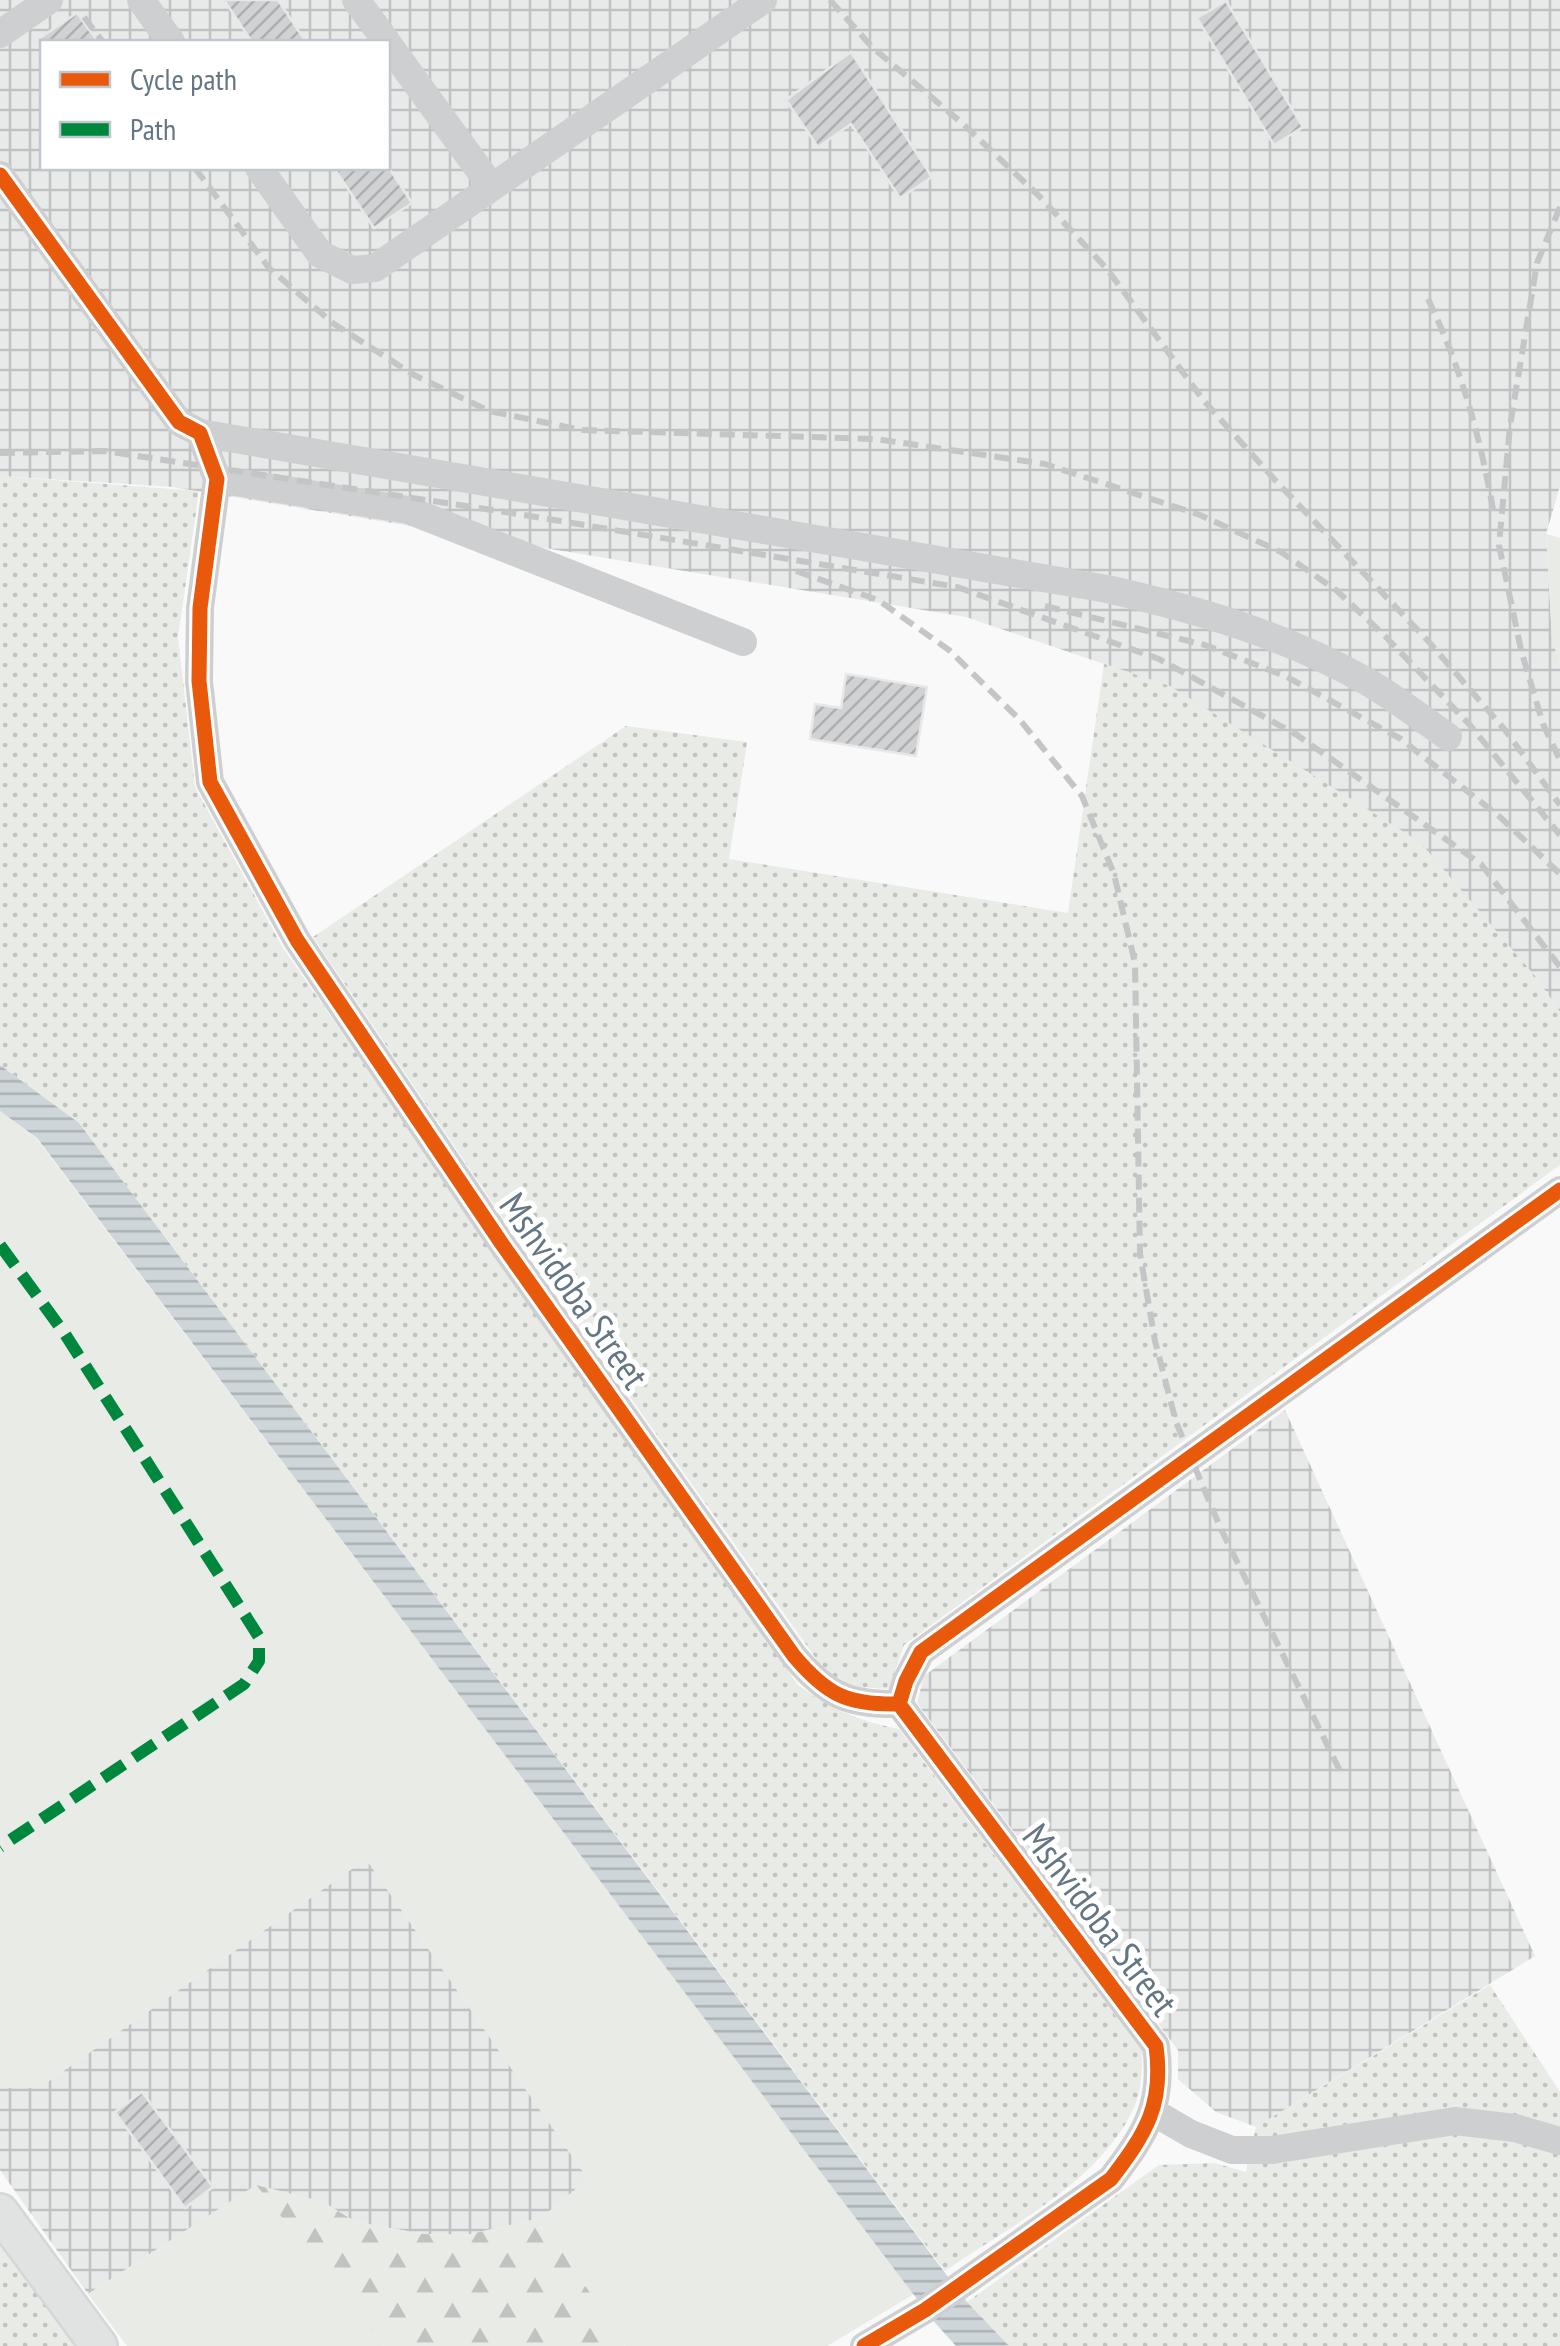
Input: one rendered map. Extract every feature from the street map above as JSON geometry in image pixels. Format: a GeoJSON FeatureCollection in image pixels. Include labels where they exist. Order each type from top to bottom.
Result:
{"type":"FeatureCollection","features":[{"type":"Feature","properties":{"kind":"main road"},"geometry":{"type":"LineString","coordinates":[[0,2212],[98,2346]]}},
{"type":"Feature","properties":{"kind":"street"},"geometry":{"type":"LineString","coordinates":[[0,34],[49,0]]}},
{"type":"Feature","properties":{"kind":"street"},"geometry":{"type":"LineString","coordinates":[[141,0],[170,40]]}},
{"type":"Feature","properties":{"kind":"street"},"geometry":{"type":"LineString","coordinates":[[356,0],[385,40]]}},
{"type":"Feature","properties":{"kind":"street"},"geometry":{"type":"LineString","coordinates":[[260,170],[320,254],[352,270],[376,268],[763,0]]}},
{"type":"Feature","properties":{"kind":"street"},"geometry":{"type":"LineString","coordinates":[[390,47],[491,186]]}},
{"type":"Feature","properties":{"kind":"street","name":"Mshvidoba Street"},"geometry":{"type":"LineString","coordinates":[[0,175],[179,422],[200,433],[217,478],[200,608],[199,681],[210,782],[297,940],[502,1244],[794,1656],[820,1686],[839,1695],[874,1705],[899,1704],[1156,2046],[1160,2076],[1153,2112],[1111,2179],[926,2310],[864,2346]]}},
{"type":"Feature","properties":{"kind":"street"},"geometry":{"type":"LineString","coordinates":[[200,433],[1107,588],[1184,606],[1253,630],[1366,680],[1448,737]]}},
{"type":"Feature","properties":{"kind":"street"},"geometry":{"type":"LineString","coordinates":[[217,478],[408,510],[743,642]]}},
{"type":"Feature","properties":{"kind":"street"},"geometry":{"type":"LineString","coordinates":[[899,1704],[921,1652],[1560,1190]]}},
{"type":"Feature","properties":{"kind":"street"},"geometry":{"type":"LineString","coordinates":[[1528,1212],[1560,1214]]}},
{"type":"Feature","properties":{"kind":"street"},"geometry":{"type":"LineString","coordinates":[[1153,2112],[1191,2134],[1232,2150],[1272,2150],[1455,2121],[1515,2128],[1560,2141]]}},
{"type":"Feature","properties":{"kind":"shaded area"},"geometry":{"type":"Polygon","coordinates":[[[0,0],[1560,0],[1560,486],[1546,534],[1552,639],[1560,664],[1560,1012],[1535,976],[1169,686],[966,617],[172,487],[0,476],[0,0]]]}},
{"type":"Feature","properties":{"kind":"shaded area"},"geometry":{"type":"Polygon","coordinates":[[[0,1065],[79,1123],[967,2302],[1009,2346],[956,2346],[936,2324],[37,1138],[0,1111],[0,1065]]]}},
{"type":"Feature","properties":{"kind":"shaded area"},"geometry":{"type":"Polygon","coordinates":[[[1285,1410],[1535,1956],[1256,2127],[1216,2112],[1178,2079],[1178,2050],[917,1703],[924,1676],[1285,1410]]]}},
{"type":"Feature","properties":{"kind":"shaded area"},"geometry":{"type":"Polygon","coordinates":[[[366,1859],[588,2179],[541,2218],[466,2235],[424,2234],[356,2222],[323,2202],[256,2185],[88,2294],[0,2170],[0,2088],[39,2088],[366,1859]]]}},
{"type":"Feature","properties":{"kind":"green space"},"geometry":{"type":"Polygon","coordinates":[[[0,476],[199,491],[178,637],[195,787],[283,948],[798,1685],[846,1713],[899,1729],[1142,2051],[1135,2105],[1101,2156],[1052,2199],[945,2271],[79,1123],[0,1065],[0,476]]]}},
{"type":"Feature","properties":{"kind":"green space"},"geometry":{"type":"Polygon","coordinates":[[[1546,534],[1560,538],[1560,664],[1552,639],[1546,534]]]}},
{"type":"Feature","properties":{"kind":"green space"},"geometry":{"type":"Polygon","coordinates":[[[1104,664],[1170,686],[1420,842],[1535,976],[1560,1012],[1560,1165],[904,1645],[889,1689],[846,1686],[827,1674],[511,1230],[313,937],[626,726],[747,742],[729,859],[1068,913],[1104,664]]]}},
{"type":"Feature","properties":{"kind":"green space"},"geometry":{"type":"Polygon","coordinates":[[[0,1111],[36,1138],[914,2294],[827,2346],[625,2346],[541,2218],[588,2179],[366,1859],[39,2088],[0,2088],[0,1111]]]}},
{"type":"Feature","properties":{"kind":"green space"},"geometry":{"type":"Polygon","coordinates":[[[1490,1985],[1560,2092],[1560,2346],[1009,2346],[967,2302],[1159,2165],[1215,2163],[1246,2172],[1256,2127],[1490,1985]]]}},
{"type":"Feature","properties":{"kind":"green space"},"geometry":{"type":"Polygon","coordinates":[[[256,2185],[323,2202],[356,2222],[424,2234],[466,2235],[541,2218],[625,2346],[384,2346],[256,2185]]]}},
{"type":"Feature","properties":{"kind":"green space"},"geometry":{"type":"Polygon","coordinates":[[[256,2185],[384,2346],[127,2346],[88,2294],[256,2185]]]}},
{"type":"Feature","properties":{"kind":"green space"},"geometry":{"type":"Polygon","coordinates":[[[0,2227],[87,2346],[0,2346],[0,2227]]]}},
{"type":"Feature","properties":{"kind":"building"},"geometry":{"type":"Polygon","coordinates":[[[224,0],[278,0],[305,40],[251,40],[224,0]]]}},
{"type":"Feature","properties":{"kind":"building"},"geometry":{"type":"Polygon","coordinates":[[[1226,1],[1303,127],[1274,145],[1197,18],[1226,1]]]}},
{"type":"Feature","properties":{"kind":"building"},"geometry":{"type":"Polygon","coordinates":[[[77,13],[97,40],[40,40],[34,42],[77,13]]]}},
{"type":"Feature","properties":{"kind":"building"},"geometry":{"type":"Polygon","coordinates":[[[851,52],[932,177],[900,198],[851,124],[818,147],[786,100],[851,52]]]}},
{"type":"Feature","properties":{"kind":"building"},"geometry":{"type":"Polygon","coordinates":[[[335,170],[390,170],[412,203],[374,228],[335,170]]]}},
{"type":"Feature","properties":{"kind":"building"},"geometry":{"type":"Polygon","coordinates":[[[846,674],[927,687],[916,756],[810,739],[815,704],[841,708],[846,674]]]}},
{"type":"Feature","properties":{"kind":"building"},"geometry":{"type":"Polygon","coordinates":[[[142,2092],[213,2187],[185,2208],[115,2112],[142,2092]]]}},
{"type":"Feature","properties":{"kind":"railway"},"geometry":{"type":"LineString","coordinates":[[830,0],[872,47],[962,123],[1039,196],[1107,269],[1204,401],[1429,642],[1505,730],[1560,805]]}},
{"type":"Feature","properties":{"kind":"railway"},"geometry":{"type":"LineString","coordinates":[[84,17],[101,40]]}},
{"type":"Feature","properties":{"kind":"railway"},"geometry":{"type":"LineString","coordinates":[[196,170],[269,268],[334,324],[414,375],[489,411],[582,430],[876,439],[1045,464],[1200,515],[1281,552],[1336,590],[1384,635],[1469,724],[1560,835]]}},
{"type":"Feature","properties":{"kind":"railway"},"geometry":{"type":"LineString","coordinates":[[1560,207],[1537,263],[1510,426],[1499,545],[1521,650],[1543,724],[1560,760]]}},
{"type":"Feature","properties":{"kind":"railway"},"geometry":{"type":"LineString","coordinates":[[1428,299],[1469,405],[1494,515]]}},
{"type":"Feature","properties":{"kind":"railway"},"geometry":{"type":"LineString","coordinates":[[0,453],[105,451],[957,587],[1159,659],[1297,735],[1481,864],[1560,967]]}},
{"type":"Feature","properties":{"kind":"railway"},"geometry":{"type":"LineString","coordinates":[[796,571],[878,600],[949,650],[1020,720],[1082,796],[1114,874],[1135,963],[1140,1254],[1155,1341],[1176,1422],[1220,1527],[1342,1775]]}},
{"type":"Feature","properties":{"kind":"railway"},"geometry":{"type":"LineString","coordinates":[[1045,606],[1205,645],[1285,676],[1401,739],[1500,817],[1560,874]]}},
{"type":"Feature","properties":{"kind":"marked path"},"geometry":{"type":"LineString","coordinates":[[0,1245],[65,1334],[259,1637],[259,1661],[244,1684],[0,1847]]}},
{"type":"Feature","properties":{"kind":"cycle path"},"geometry":{"type":"LineString","coordinates":[[0,175],[179,422],[200,433],[217,479],[200,608],[199,681],[210,782],[297,940],[502,1244],[794,1656],[817,1680],[839,1695],[865,1702],[899,1704],[1156,2046],[1157,2085],[1150,2117],[1111,2179],[925,2310],[864,2346]]}},
{"type":"Feature","properties":{"kind":"cycle path"},"geometry":{"type":"LineString","coordinates":[[899,1704],[921,1652],[1560,1190]]}}]}
